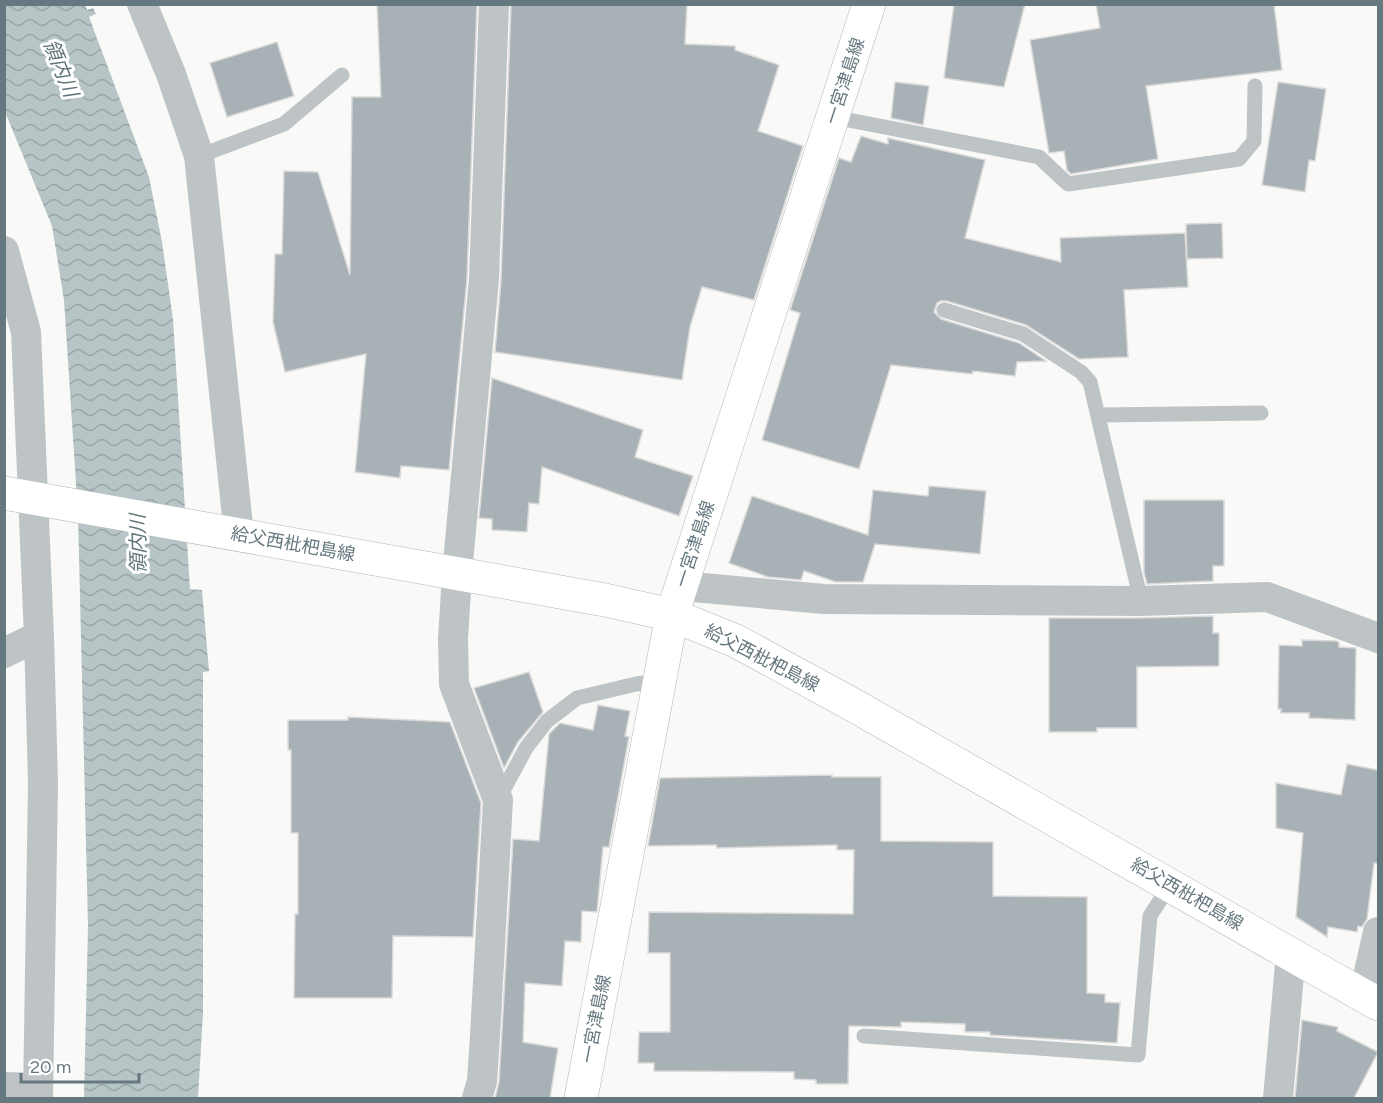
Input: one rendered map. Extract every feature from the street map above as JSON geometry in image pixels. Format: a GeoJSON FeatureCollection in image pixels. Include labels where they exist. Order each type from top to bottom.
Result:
{"type":"FeatureCollection","features":[{"type":"Feature","properties":{"kind":"main road","name":"一宮津島線"},"geometry":{"type":"LineString","coordinates":[[581,1098],[677,601],[869,4]]}},
{"type":"Feature","properties":{"kind":"main road","name":"給父西枇杷島線"},"geometry":{"type":"LineString","coordinates":[[27,497],[605,600],[677,601],[736,641],[1371,999]]}},
{"type":"Feature","properties":{"kind":"street"},"geometry":{"type":"LineString","coordinates":[[142,4],[171,74],[199,156],[235,534]]}},
{"type":"Feature","properties":{"kind":"street"},"geometry":{"type":"LineString","coordinates":[[477,1098],[482,1081],[498,800],[454,684],[453,639],[484,279],[494,4]]}},
{"type":"Feature","properties":{"kind":"street"},"geometry":{"type":"LineString","coordinates":[[4,251],[26,332],[27,497],[39,636],[43,783],[38,1094],[4,1087]]}},
{"type":"Feature","properties":{"kind":"street"},"geometry":{"type":"LineString","coordinates":[[677,601],[824,599],[1141,601],[1267,597],[1378,638]]}},
{"type":"Feature","properties":{"kind":"street"},"geometry":{"type":"LineString","coordinates":[[4,653],[39,636]]}},
{"type":"Feature","properties":{"kind":"street"},"geometry":{"type":"LineString","coordinates":[[1371,999],[1378,932]]}},
{"type":"Feature","properties":{"kind":"street"},"geometry":{"type":"LineString","coordinates":[[1278,1098],[1291,953]]}},
{"type":"Feature","properties":{"kind":"lane"},"geometry":{"type":"LineString","coordinates":[[199,156],[284,124],[342,75]]}},
{"type":"Feature","properties":{"kind":"lane"},"geometry":{"type":"LineString","coordinates":[[833,117],[1040,158],[1068,184],[1239,159],[1254,141],[1255,86]]}},
{"type":"Feature","properties":{"kind":"lane"},"geometry":{"type":"LineString","coordinates":[[944,310],[1023,334],[1081,372],[1090,382],[1141,601]]}},
{"type":"Feature","properties":{"kind":"lane"},"geometry":{"type":"LineString","coordinates":[[1098,415],[1261,413]]}},
{"type":"Feature","properties":{"kind":"lane"},"geometry":{"type":"LineString","coordinates":[[498,800],[526,748],[547,721],[577,698],[636,684],[660,681]]}},
{"type":"Feature","properties":{"kind":"lane"},"geometry":{"type":"LineString","coordinates":[[864,1036],[1138,1055],[1150,916],[1170,885]]}},
{"type":"Feature","properties":{"kind":"water","name":"領内川"},"geometry":{"type":"Polygon","coordinates":[[[85,4],[87,10],[93,8],[96,14],[89,17],[149,177],[162,242],[173,319],[190,589],[202,590],[209,671],[203,672],[203,1013],[198,1098],[84,1098],[88,926],[78,514],[64,300],[52,226],[5,112],[4,5],[85,4]]]}},
{"type":"Feature","properties":{"kind":"building"},"geometry":{"type":"Polygon","coordinates":[[[377,4],[477,4],[467,278],[449,470],[401,466],[400,478],[355,472],[366,354],[285,372],[273,322],[275,254],[282,254],[284,171],[318,172],[350,275],[352,97],[381,97],[377,4]]]}},
{"type":"Feature","properties":{"kind":"building"},"geometry":{"type":"Polygon","coordinates":[[[511,4],[687,4],[685,44],[735,46],[735,50],[779,65],[758,131],[803,146],[754,300],[702,287],[690,327],[682,380],[495,352],[501,280],[511,4]]]}},
{"type":"Feature","properties":{"kind":"building"},"geometry":{"type":"Polygon","coordinates":[[[954,4],[1025,4],[1004,87],[944,78],[954,4]]]}},
{"type":"Feature","properties":{"kind":"building"},"geometry":{"type":"Polygon","coordinates":[[[1096,4],[1274,4],[1282,70],[1146,86],[1158,159],[1071,174],[1067,170],[1064,151],[1049,153],[1030,40],[1100,28],[1096,4]]]}},
{"type":"Feature","properties":{"kind":"building"},"geometry":{"type":"Polygon","coordinates":[[[277,42],[294,96],[227,117],[210,63],[277,42]]]}},
{"type":"Feature","properties":{"kind":"building"},"geometry":{"type":"Polygon","coordinates":[[[895,82],[929,86],[923,125],[891,118],[895,82]]]}},
{"type":"Feature","properties":{"kind":"building"},"geometry":{"type":"Polygon","coordinates":[[[1278,82],[1326,89],[1315,161],[1309,160],[1305,192],[1262,185],[1278,82]]]}},
{"type":"Feature","properties":{"kind":"building"},"geometry":{"type":"Polygon","coordinates":[[[861,136],[888,144],[888,138],[985,160],[965,238],[1061,262],[1060,238],[1185,233],[1188,287],[1124,290],[1128,357],[1079,359],[1026,325],[941,301],[937,303],[934,312],[941,319],[1019,343],[1046,361],[1017,362],[1015,376],[973,371],[972,374],[891,365],[859,469],[762,440],[800,313],[790,310],[839,158],[851,162],[861,136]]]}},
{"type":"Feature","properties":{"kind":"building"},"geometry":{"type":"Polygon","coordinates":[[[1222,223],[1223,258],[1187,259],[1186,224],[1222,223]]]}},
{"type":"Feature","properties":{"kind":"building"},"geometry":{"type":"Polygon","coordinates":[[[492,378],[643,430],[635,457],[693,476],[679,516],[542,467],[539,504],[529,503],[527,532],[492,530],[492,519],[479,518],[492,378]]]}},
{"type":"Feature","properties":{"kind":"building"},"geometry":{"type":"Polygon","coordinates":[[[929,486],[986,491],[980,554],[875,544],[863,582],[836,582],[804,571],[801,580],[768,577],[729,563],[752,496],[868,535],[873,490],[928,496],[929,486]]]}},
{"type":"Feature","properties":{"kind":"building"},"geometry":{"type":"Polygon","coordinates":[[[1144,500],[1224,500],[1224,566],[1213,566],[1213,581],[1147,584],[1144,573],[1144,500]]]}},
{"type":"Feature","properties":{"kind":"building"},"geometry":{"type":"Polygon","coordinates":[[[1213,616],[1213,633],[1219,633],[1219,666],[1137,667],[1137,728],[1097,728],[1097,732],[1049,732],[1049,618],[1213,616]]]}},
{"type":"Feature","properties":{"kind":"building"},"geometry":{"type":"Polygon","coordinates":[[[1302,640],[1336,641],[1339,642],[1339,647],[1356,648],[1355,720],[1309,718],[1309,713],[1281,713],[1281,709],[1278,709],[1279,645],[1302,646],[1302,640]]]}},
{"type":"Feature","properties":{"kind":"building"},"geometry":{"type":"Polygon","coordinates":[[[529,672],[543,712],[518,742],[504,768],[474,688],[529,672]]]}},
{"type":"Feature","properties":{"kind":"building"},"geometry":{"type":"Polygon","coordinates":[[[598,705],[630,711],[625,736],[629,737],[609,847],[603,847],[597,912],[582,911],[581,942],[565,941],[562,986],[525,983],[523,1042],[558,1048],[550,1098],[495,1098],[499,1082],[513,839],[539,841],[549,734],[560,723],[593,730],[598,705]]]}},
{"type":"Feature","properties":{"kind":"building"},"geometry":{"type":"Polygon","coordinates":[[[348,717],[450,722],[481,803],[473,937],[393,936],[392,998],[294,998],[295,914],[298,914],[298,833],[291,833],[291,750],[288,750],[288,720],[348,720],[348,717]]]}},
{"type":"Feature","properties":{"kind":"building"},"geometry":{"type":"Polygon","coordinates":[[[1347,764],[1378,770],[1378,864],[1374,863],[1367,919],[1362,927],[1358,926],[1357,932],[1328,927],[1327,937],[1296,917],[1303,833],[1276,828],[1276,783],[1341,795],[1347,764]]]}},
{"type":"Feature","properties":{"kind":"building"},"geometry":{"type":"Polygon","coordinates":[[[832,775],[832,777],[881,777],[881,841],[993,842],[993,896],[1087,897],[1087,993],[1105,994],[1105,1002],[1120,1003],[1117,1043],[990,1035],[990,1032],[965,1032],[965,1024],[901,1022],[901,1027],[849,1026],[848,1084],[816,1084],[816,1080],[794,1079],[794,1072],[654,1071],[654,1063],[638,1063],[639,1032],[670,1032],[670,953],[648,953],[649,912],[853,914],[854,850],[837,850],[837,845],[717,848],[716,845],[648,846],[660,778],[832,775]]]}},
{"type":"Feature","properties":{"kind":"building"},"geometry":{"type":"Polygon","coordinates":[[[1302,1020],[1338,1027],[1337,1031],[1378,1052],[1354,1098],[1295,1098],[1302,1020]]]}}]}
